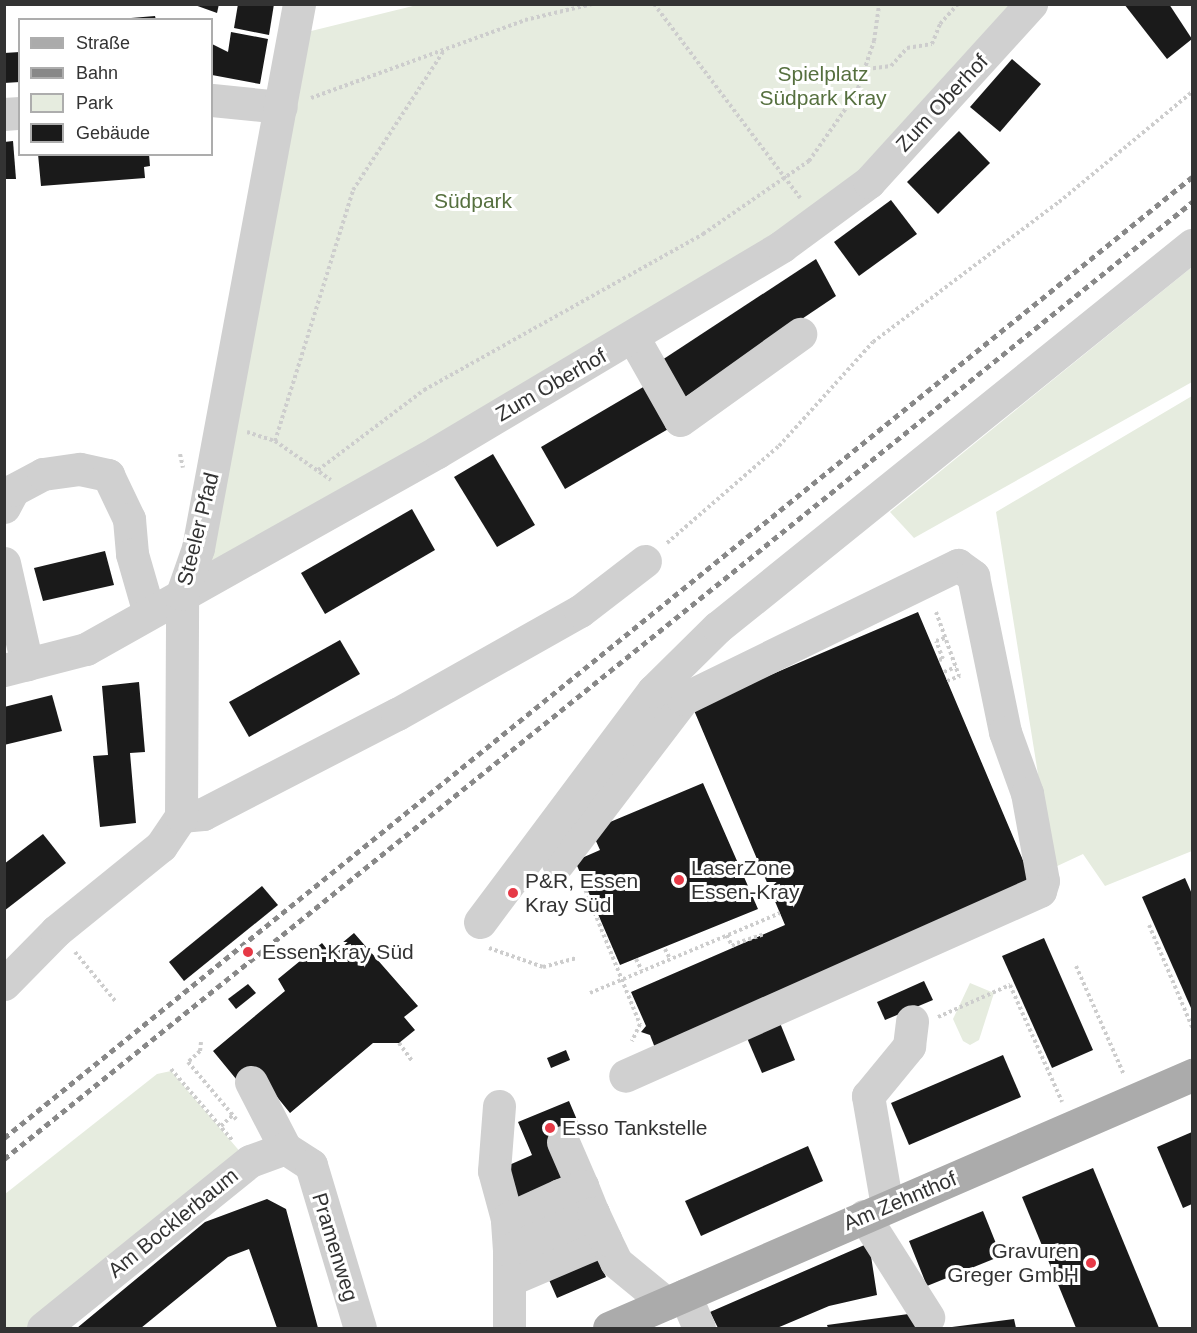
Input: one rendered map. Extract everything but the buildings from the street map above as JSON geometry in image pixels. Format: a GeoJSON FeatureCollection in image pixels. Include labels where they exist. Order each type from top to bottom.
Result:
{"type":"FeatureCollection","features":[{"type":"Feature","properties":{"kind":"main road","name":"Am Zehnthof"},"geometry":{"type":"LineString","coordinates":[[609,1329],[1192,1075]]}},
{"type":"Feature","properties":{"kind":"street","name":"Steeler Pfad"},"geometry":{"type":"LineString","coordinates":[[181,816],[182,594],[198,548],[298,4]]}},
{"type":"Feature","properties":{"kind":"street","name":"Zum Oberhof"},"geometry":{"type":"LineString","coordinates":[[16,667],[86,649],[633,337],[782,246],[869,182],[1030,4]]}},
{"type":"Feature","properties":{"kind":"street"},"geometry":{"type":"LineString","coordinates":[[213,100],[281,106]]}},
{"type":"Feature","properties":{"kind":"street"},"geometry":{"type":"LineString","coordinates":[[480,922],[653,691],[718,627],[1192,245]]}},
{"type":"Feature","properties":{"kind":"street"},"geometry":{"type":"LineString","coordinates":[[633,337],[680,420],[800,334]]}},
{"type":"Feature","properties":{"kind":"street"},"geometry":{"type":"LineString","coordinates":[[4,507],[13,490],[43,474],[80,469],[108,476],[129,519],[132,554],[149,613]]}},
{"type":"Feature","properties":{"kind":"street"},"geometry":{"type":"LineString","coordinates":[[4,984],[56,931],[161,846],[181,816],[203,814],[397,714],[580,611],[645,561]]}},
{"type":"Feature","properties":{"kind":"street"},"geometry":{"type":"LineString","coordinates":[[4,563],[16,667]]}},
{"type":"Feature","properties":{"kind":"street"},"geometry":{"type":"LineString","coordinates":[[567,866],[683,699],[958,565],[973,576],[1005,732],[1027,793],[1042,873],[1040,891],[625,1076]]}},
{"type":"Feature","properties":{"kind":"street"},"geometry":{"type":"LineString","coordinates":[[911,1024],[909,1046],[868,1096],[876,1211],[928,1317]]}},
{"type":"Feature","properties":{"kind":"street","name":"Pramenweg"},"geometry":{"type":"LineString","coordinates":[[251,1082],[278,1157],[360,1329]]}},
{"type":"Feature","properties":{"kind":"street"},"geometry":{"type":"LineString","coordinates":[[499,1106],[494,1171],[509,1249],[509,1329]]}},
{"type":"Feature","properties":{"kind":"street"},"geometry":{"type":"LineString","coordinates":[[563,1142],[616,1262],[676,1299],[699,1329]]}},
{"type":"Feature","properties":{"kind":"street","name":"Am Bocklerbaum"},"geometry":{"type":"LineString","coordinates":[[43,1329],[278,1157]]}},
{"type":"Feature","properties":{"kind":"street"},"geometry":{"type":"LineString","coordinates":[[509,1249],[593,1213]]}},
{"type":"Feature","properties":{"kind":"street"},"geometry":{"type":"LineString","coordinates":[[509,1249],[593,1213]]}},
{"type":"Feature","properties":{"kind":"path"},"geometry":{"type":"LineString","coordinates":[[281,106],[445,49],[591,4]]}},
{"type":"Feature","properties":{"kind":"path"},"geometry":{"type":"LineString","coordinates":[[654,4],[785,179]]}},
{"type":"Feature","properties":{"kind":"path"},"geometry":{"type":"LineString","coordinates":[[318,470],[454,371],[635,274],[785,179],[830,138],[867,69],[879,4]]}},
{"type":"Feature","properties":{"kind":"path"},"geometry":{"type":"LineString","coordinates":[[867,69],[891,66],[907,48],[932,44],[940,24],[958,4]]}},
{"type":"Feature","properties":{"kind":"path"},"geometry":{"type":"LineString","coordinates":[[275,441],[353,190],[445,49]]}},
{"type":"Feature","properties":{"kind":"path"},"geometry":{"type":"LineString","coordinates":[[645,561],[779,446],[873,342],[1059,202],[1192,92]]}},
{"type":"Feature","properties":{"kind":"path"},"geometry":{"type":"LineString","coordinates":[[222,423],[275,441],[353,497]]}},
{"type":"Feature","properties":{"kind":"path"},"geometry":{"type":"LineString","coordinates":[[936,612],[959,676]]}},
{"type":"Feature","properties":{"kind":"path"},"geometry":{"type":"LineString","coordinates":[[939,660],[943,659],[936,641],[945,638]]}},
{"type":"Feature","properties":{"kind":"path"},"geometry":{"type":"LineString","coordinates":[[944,672],[956,667]]}},
{"type":"Feature","properties":{"kind":"path"},"geometry":{"type":"LineString","coordinates":[[567,866],[622,979],[640,1024],[631,1042]]}},
{"type":"Feature","properties":{"kind":"path"},"geometry":{"type":"LineString","coordinates":[[591,993],[780,913]]}},
{"type":"Feature","properties":{"kind":"path"},"geometry":{"type":"LineString","coordinates":[[1149,925],[1192,1027]]}},
{"type":"Feature","properties":{"kind":"path"},"geometry":{"type":"LineString","coordinates":[[56,931],[116,1002]]}},
{"type":"Feature","properties":{"kind":"path"},"geometry":{"type":"LineString","coordinates":[[727,935],[732,946],[765,934]]}},
{"type":"Feature","properties":{"kind":"path"},"geometry":{"type":"LineString","coordinates":[[665,949],[670,959]]}},
{"type":"Feature","properties":{"kind":"path"},"geometry":{"type":"LineString","coordinates":[[496,951],[543,967],[576,958]]}},
{"type":"Feature","properties":{"kind":"path"},"geometry":{"type":"LineString","coordinates":[[636,959],[642,971]]}},
{"type":"Feature","properties":{"kind":"path"},"geometry":{"type":"LineString","coordinates":[[1076,966],[1136,1100]]}},
{"type":"Feature","properties":{"kind":"path"},"geometry":{"type":"LineString","coordinates":[[911,1024],[1010,985],[1073,1127]]}},
{"type":"Feature","properties":{"kind":"path"},"geometry":{"type":"LineString","coordinates":[[201,1042],[200,1051],[188,1062],[233,1115],[278,1157]]}},
{"type":"Feature","properties":{"kind":"path"},"geometry":{"type":"LineString","coordinates":[[399,1043],[412,1060]]}},
{"type":"Feature","properties":{"kind":"path"},"geometry":{"type":"LineString","coordinates":[[171,1069],[221,1126],[278,1157]]}},
{"type":"Feature","properties":{"kind":"path"},"geometry":{"type":"LineString","coordinates":[[221,1126],[233,1115]]}},
{"type":"Feature","properties":{"kind":"green space","name":"Südpark"},"geometry":{"type":"Polygon","coordinates":[[[421,4],[1029,5],[869,177],[191,585],[303,33],[421,4]]]}},
{"type":"Feature","properties":{"kind":"green space"},"geometry":{"type":"Polygon","coordinates":[[[1192,267],[1192,382],[914,538],[890,512],[1192,267]]]}},
{"type":"Feature","properties":{"kind":"green space"},"geometry":{"type":"Polygon","coordinates":[[[1192,396],[1192,851],[1105,886],[1083,854],[1053,868],[996,512],[1192,396]]]}},
{"type":"Feature","properties":{"kind":"green space"},"geometry":{"type":"Polygon","coordinates":[[[970,983],[994,993],[979,1040],[970,1045],[963,1041],[953,1019],[970,983]]]}},
{"type":"Feature","properties":{"kind":"green space"},"geometry":{"type":"Polygon","coordinates":[[[171,1071],[248,1161],[40,1328],[5,1328],[5,1194],[157,1074],[171,1071]]]}},
{"type":"Feature","properties":{"kind":"railway"},"geometry":{"type":"LineString","coordinates":[[4,1138],[1192,177]]}},
{"type":"Feature","properties":{"kind":"railway"},"geometry":{"type":"LineString","coordinates":[[4,1159],[1192,202]]}},
{"type":"Feature","properties":{"kind":"place","name":"LaserZone Essen-Kray"},"geometry":{"type":"Point","coordinates":[679,880]}},
{"type":"Feature","properties":{"kind":"place","name":"P&R, Essen Kray Süd"},"geometry":{"type":"Point","coordinates":[513,893]}},
{"type":"Feature","properties":{"kind":"place","name":"Essen-Kray Süd"},"geometry":{"type":"Point","coordinates":[248,952]}},
{"type":"Feature","properties":{"kind":"place","name":"Esso Tankstelle"},"geometry":{"type":"Point","coordinates":[550,1128]}},
{"type":"Feature","properties":{"kind":"place","name":"Gravuren Greger GmbH"},"geometry":{"type":"Point","coordinates":[1091,1263]}},
{"type":"Feature","properties":{"kind":"park label","name":"Spielplatz Südpark Kray"},"geometry":{"type":"Point","coordinates":[823,86]}}]}
